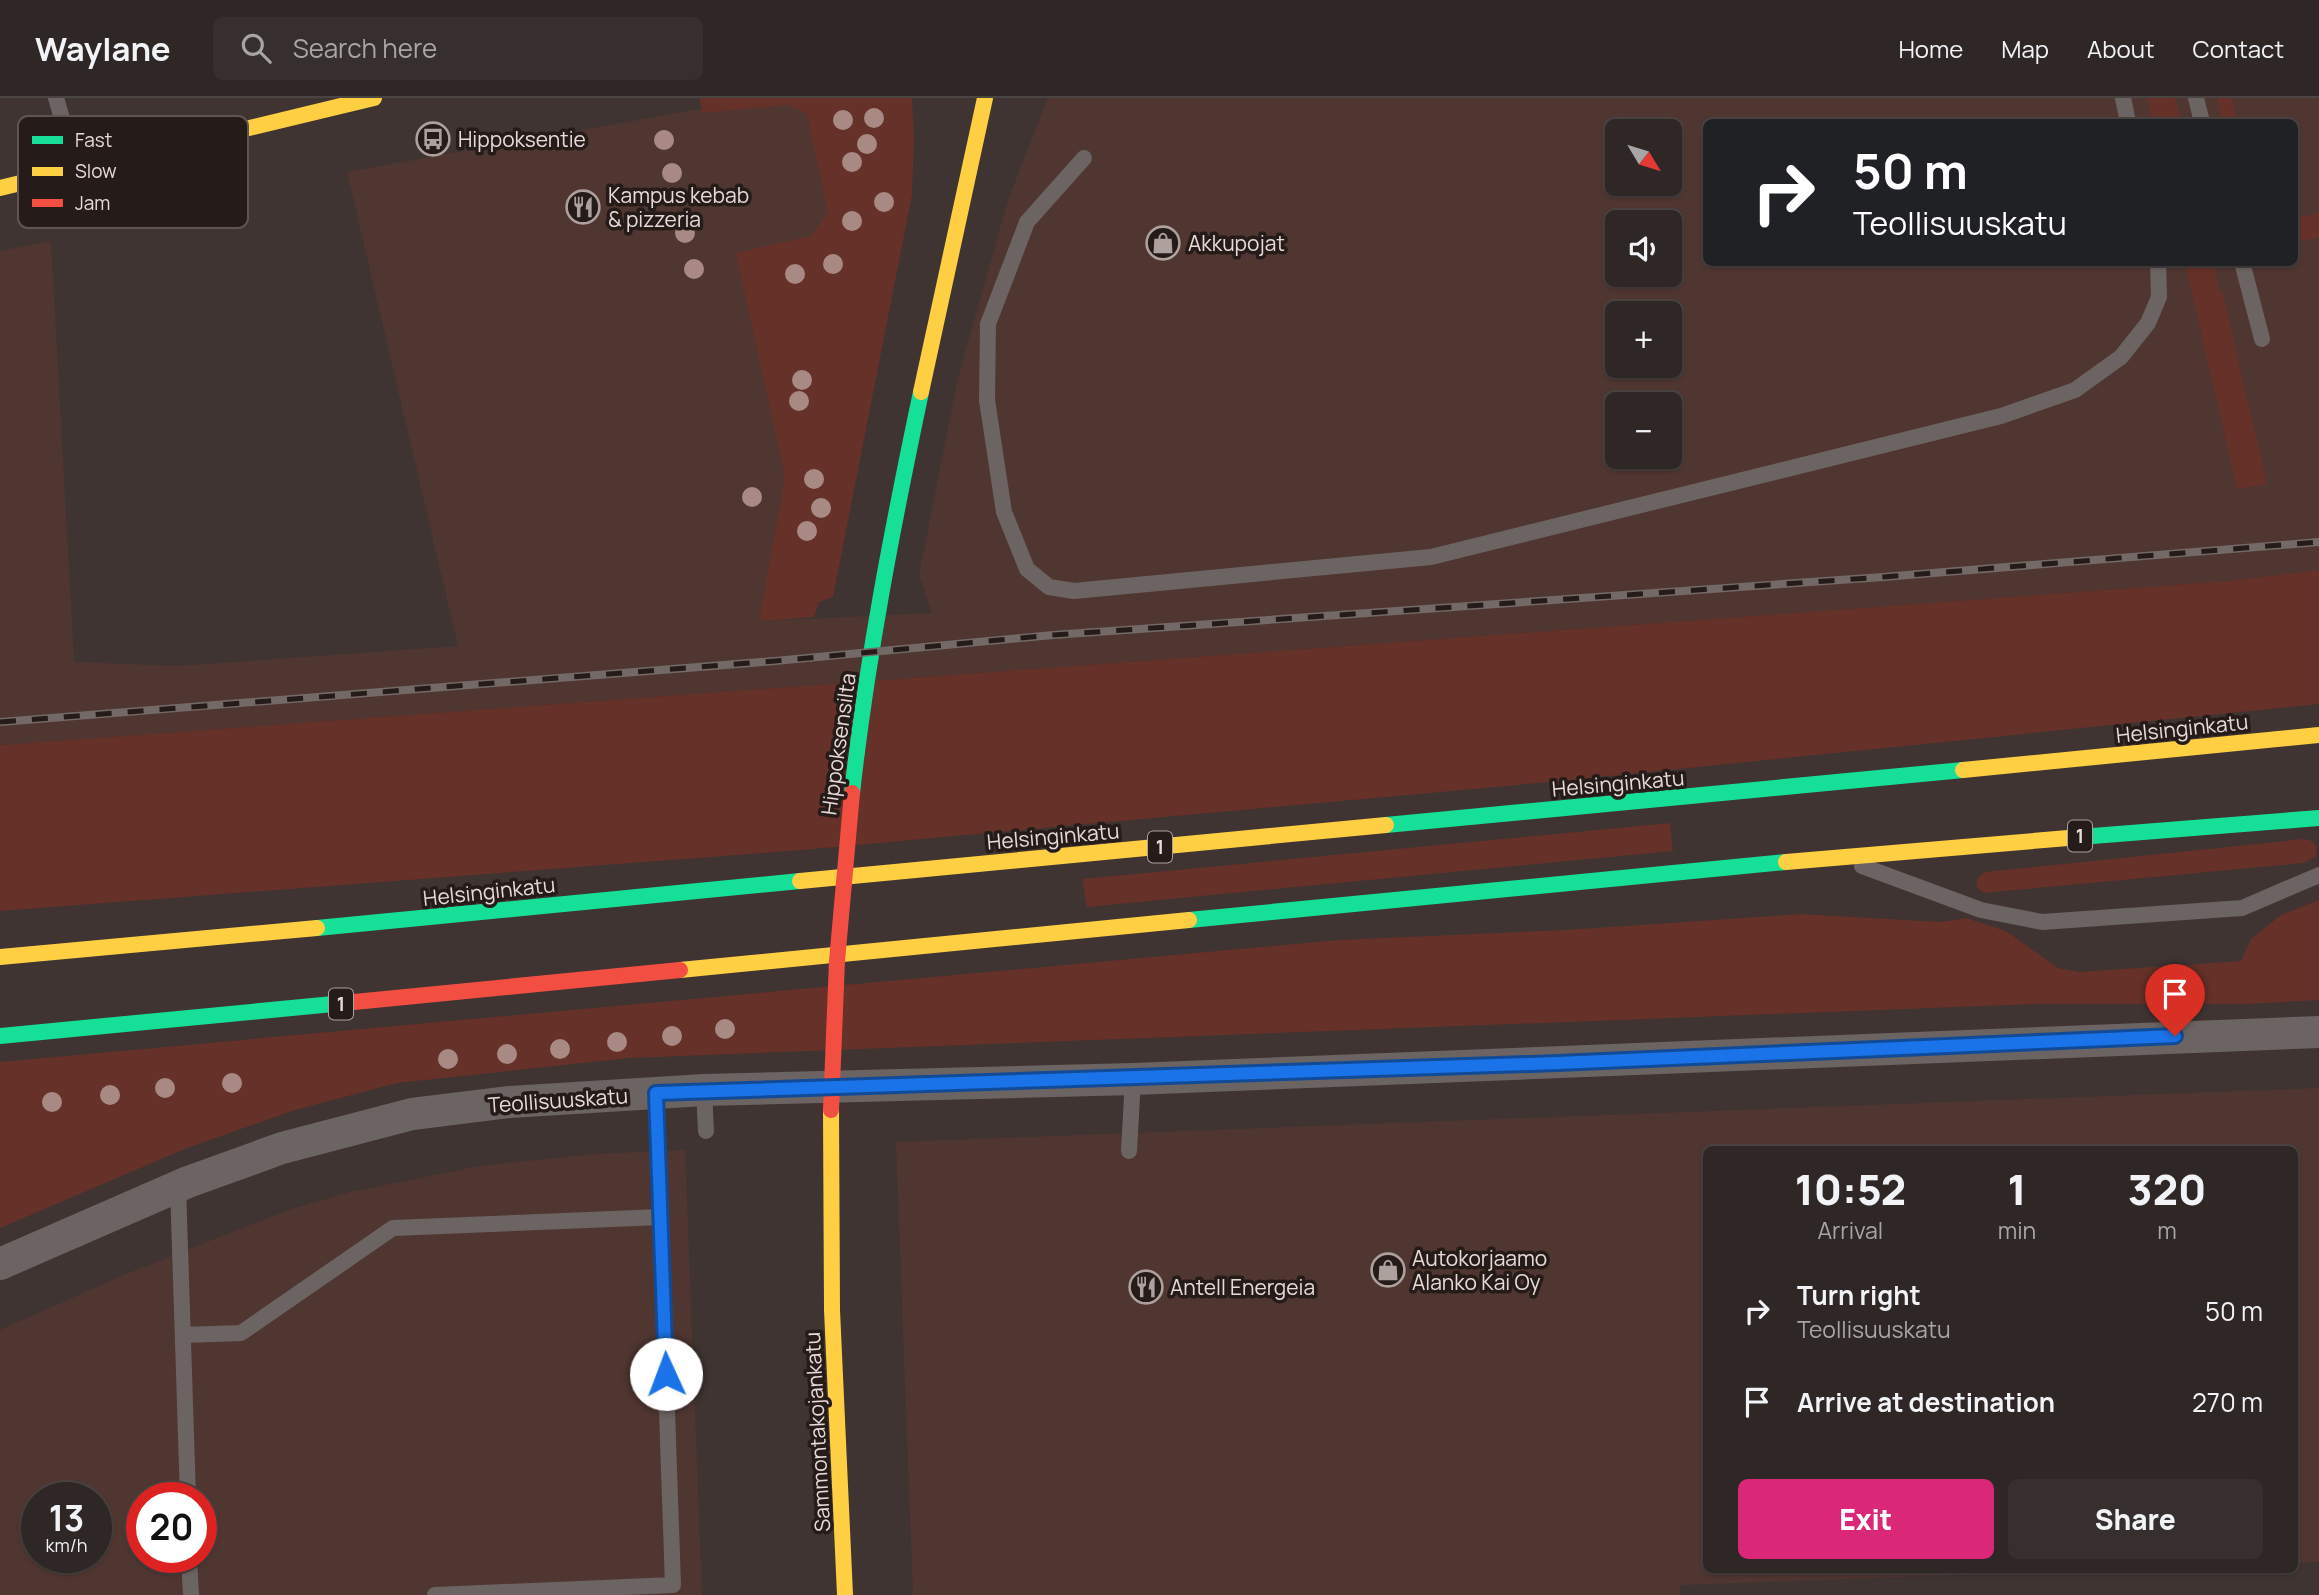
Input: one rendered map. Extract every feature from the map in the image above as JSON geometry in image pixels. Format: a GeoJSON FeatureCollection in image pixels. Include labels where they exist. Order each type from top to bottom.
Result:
{"type":"FeatureCollection","features":[{"type":"Feature","properties":{"kind":"main road"},"geometry":{"type":"LineString","coordinates":[[248,129],[374,98]]}},
{"type":"Feature","properties":{"kind":"main road","name":"Hippoksensilta"},"geometry":{"type":"LineString","coordinates":[[830,1268],[836,964],[856,759],[888,544],[985,98]]}},
{"type":"Feature","properties":{"kind":"main road"},"geometry":{"type":"LineString","coordinates":[[0,188],[18,184]]}},
{"type":"Feature","properties":{"kind":"main road","name":"Helsinginkatu"},"geometry":{"type":"LineString","coordinates":[[0,957],[1972,771],[2319,735]]}},
{"type":"Feature","properties":{"kind":"main road","name":"1"},"geometry":{"type":"LineString","coordinates":[[0,1036],[1840,858],[2319,818]]}},
{"type":"Feature","properties":{"kind":"main road","name":"Sammontakojankatu"},"geometry":{"type":"LineString","coordinates":[[830,1268],[845,1595]]}},
{"type":"Feature","properties":{"kind":"street","name":"Teollisuuskatu"},"geometry":{"type":"LineString","coordinates":[[0,1264],[178,1186],[282,1148],[412,1114],[510,1102],[704,1090],[1133,1079],[2319,1032]]}},
{"type":"Feature","properties":{"kind":"lane"},"geometry":{"type":"LineString","coordinates":[[56,98],[61,116]]}},
{"type":"Feature","properties":{"kind":"lane"},"geometry":{"type":"LineString","coordinates":[[2123,98],[2127,119]]}},
{"type":"Feature","properties":{"kind":"lane"},"geometry":{"type":"LineString","coordinates":[[2196,98],[2201,119]]}},
{"type":"Feature","properties":{"kind":"lane"},"geometry":{"type":"LineString","coordinates":[[1084,158],[1027,222],[988,324],[987,400],[1004,512],[1027,569],[1049,587],[1074,591],[1431,557],[2001,416],[2076,390],[2121,357],[2148,323],[2159,297],[2158,266]]}},
{"type":"Feature","properties":{"kind":"lane"},"geometry":{"type":"LineString","coordinates":[[2243,266],[2262,340]]}},
{"type":"Feature","properties":{"kind":"lane"},"geometry":{"type":"LineString","coordinates":[[1840,858],[1981,909],[2042,922],[2242,908],[2319,875]]}},
{"type":"Feature","properties":{"kind":"lane"},"geometry":{"type":"LineString","coordinates":[[1129,1151],[1133,1079]]}},
{"type":"Feature","properties":{"kind":"lane"},"geometry":{"type":"LineString","coordinates":[[704,1090],[706,1131]]}},
{"type":"Feature","properties":{"kind":"lane"},"geometry":{"type":"LineString","coordinates":[[435,1595],[673,1585],[656,1093]]}},
{"type":"Feature","properties":{"kind":"lane"},"geometry":{"type":"LineString","coordinates":[[178,1186],[187,1482]]}},
{"type":"Feature","properties":{"kind":"lane"},"geometry":{"type":"LineString","coordinates":[[183,1335],[241,1333],[393,1228],[661,1217]]}},
{"type":"Feature","properties":{"kind":"lane"},"geometry":{"type":"LineString","coordinates":[[190,1573],[191,1595]]}},
{"type":"Feature","properties":{"kind":"shaded area"},"geometry":{"type":"Polygon","coordinates":[[[699,98],[912,98],[912,195],[833,597],[819,602],[814,617],[763,621],[760,616],[785,477],[736,253],[811,236],[828,212],[807,114],[788,105],[703,113],[699,98]]]}},
{"type":"Feature","properties":{"kind":"shaded area"},"geometry":{"type":"Polygon","coordinates":[[[761,98],[811,98],[842,230],[763,621],[932,613],[919,575],[958,378],[1008,200],[1048,98],[2319,98],[2319,570],[2227,581],[0,745],[0,251],[51,241],[74,662],[177,666],[458,646],[347,172],[761,98]]]}},
{"type":"Feature","properties":{"kind":"shaded area"},"geometry":{"type":"Polygon","coordinates":[[[2147,98],[2175,98],[2180,119],[2151,119],[2147,98]]]}},
{"type":"Feature","properties":{"kind":"shaded area"},"geometry":{"type":"Polygon","coordinates":[[[2217,98],[2232,98],[2236,119],[2221,119],[2217,98]]]}},
{"type":"Feature","properties":{"kind":"shaded area"},"geometry":{"type":"Polygon","coordinates":[[[2319,213],[2319,238],[2298,241],[2298,218],[2319,213]]]}},
{"type":"Feature","properties":{"kind":"shaded area"},"geometry":{"type":"Polygon","coordinates":[[[2186,266],[2214,266],[2219,291],[2222,291],[2267,484],[2237,489],[2186,266]]]}},
{"type":"Feature","properties":{"kind":"shaded area"},"geometry":{"type":"Polygon","coordinates":[[[2319,570],[2319,704],[1550,782],[802,850],[0,911],[0,745],[2227,581],[2319,570]]]}},
{"type":"Feature","properties":{"kind":"shaded area"},"geometry":{"type":"Polygon","coordinates":[[[1670,823],[1673,851],[1087,907],[1082,879],[1670,823]]]}},
{"type":"Feature","properties":{"kind":"shaded area"},"geometry":{"type":"Polygon","coordinates":[[[2304,839],[2312,841],[2317,847],[2316,856],[2304,863],[1984,893],[1977,887],[1978,878],[1985,872],[2304,839]]]}},
{"type":"Feature","properties":{"kind":"shaded area"},"geometry":{"type":"Polygon","coordinates":[[[2319,900],[2319,1000],[2245,1004],[2037,1004],[630,1058],[397,1083],[295,1110],[187,1148],[0,1228],[0,1062],[1339,940],[1566,930],[1801,914],[1941,922],[1966,918],[2006,931],[2058,968],[2079,972],[2241,961],[2251,939],[2281,915],[2319,900]]]}},
{"type":"Feature","properties":{"kind":"shaded area"},"geometry":{"type":"Polygon","coordinates":[[[2319,1088],[2319,1562],[2298,1563],[2298,1146],[1703,1146],[1703,1573],[2019,1573],[1680,1585],[1680,1595],[913,1595],[896,1142],[2319,1088]]]}},
{"type":"Feature","properties":{"kind":"shaded area"},"geometry":{"type":"Polygon","coordinates":[[[685,1150],[702,1595],[0,1595],[0,1330],[119,1277],[295,1208],[350,1192],[479,1166],[596,1154],[685,1150]]]}},
{"type":"Feature","properties":{"kind":"railway"},"geometry":{"type":"LineString","coordinates":[[0,722],[775,661],[1053,635],[1883,577],[2319,542]]}},
{"type":"Feature","properties":{"kind":"traffic: fast"},"geometry":{"type":"LineString","coordinates":[[852,793],[882,592],[921,392]]}},
{"type":"Feature","properties":{"kind":"traffic: fast"},"geometry":{"type":"LineString","coordinates":[[1386,825],[1963,770]]}},
{"type":"Feature","properties":{"kind":"traffic: fast"},"geometry":{"type":"LineString","coordinates":[[2080,837],[2319,818]]}},
{"type":"Feature","properties":{"kind":"traffic: fast"},"geometry":{"type":"LineString","coordinates":[[1189,920],[1786,862]]}},
{"type":"Feature","properties":{"kind":"traffic: fast"},"geometry":{"type":"LineString","coordinates":[[317,928],[800,881]]}},
{"type":"Feature","properties":{"kind":"traffic: fast"},"geometry":{"type":"LineString","coordinates":[[0,1036],[344,1003]]}},
{"type":"Feature","properties":{"kind":"traffic: slow"},"geometry":{"type":"LineString","coordinates":[[248,128],[374,98]]}},
{"type":"Feature","properties":{"kind":"traffic: slow"},"geometry":{"type":"LineString","coordinates":[[921,392],[985,98]]}},
{"type":"Feature","properties":{"kind":"traffic: slow"},"geometry":{"type":"LineString","coordinates":[[0,188],[18,184]]}},
{"type":"Feature","properties":{"kind":"traffic: slow"},"geometry":{"type":"LineString","coordinates":[[1963,770],[2319,735]]}},
{"type":"Feature","properties":{"kind":"traffic: slow"},"geometry":{"type":"LineString","coordinates":[[800,881],[1386,825]]}},
{"type":"Feature","properties":{"kind":"traffic: slow"},"geometry":{"type":"LineString","coordinates":[[1786,862],[2080,837]]}},
{"type":"Feature","properties":{"kind":"traffic: slow"},"geometry":{"type":"LineString","coordinates":[[680,970],[1189,920]]}},
{"type":"Feature","properties":{"kind":"traffic: slow"},"geometry":{"type":"LineString","coordinates":[[0,957],[317,928]]}},
{"type":"Feature","properties":{"kind":"traffic: slow"},"geometry":{"type":"LineString","coordinates":[[831,1110],[832,1310],[845,1595]]}},
{"type":"Feature","properties":{"kind":"traffic: jam"},"geometry":{"type":"LineString","coordinates":[[831,1110],[837,961],[852,793]]}},
{"type":"Feature","properties":{"kind":"traffic: jam"},"geometry":{"type":"LineString","coordinates":[[344,1003],[680,970]]}},
{"type":"Feature","properties":{"kind":"place","name":"Hippoksentie"},"geometry":{"type":"Point","coordinates":[433,139]}},
{"type":"Feature","properties":{"kind":"place","name":"Kampus kebab & pizzeria"},"geometry":{"type":"Point","coordinates":[583,207]}},
{"type":"Feature","properties":{"kind":"place","name":"Akkupojat"},"geometry":{"type":"Point","coordinates":[1163,243]}},
{"type":"Feature","properties":{"kind":"place","name":"Autokorjaamo Alanko Kai Oy"},"geometry":{"type":"Point","coordinates":[1388,1270]}},
{"type":"Feature","properties":{"kind":"place","name":"Antell Energeia"},"geometry":{"type":"Point","coordinates":[1146,1287]}},
{"type":"Feature","properties":{"kind":"route"},"geometry":{"type":"LineString","coordinates":[[666,1374],[656,1093],[1133,1079],[2175,1036]]}}]}
